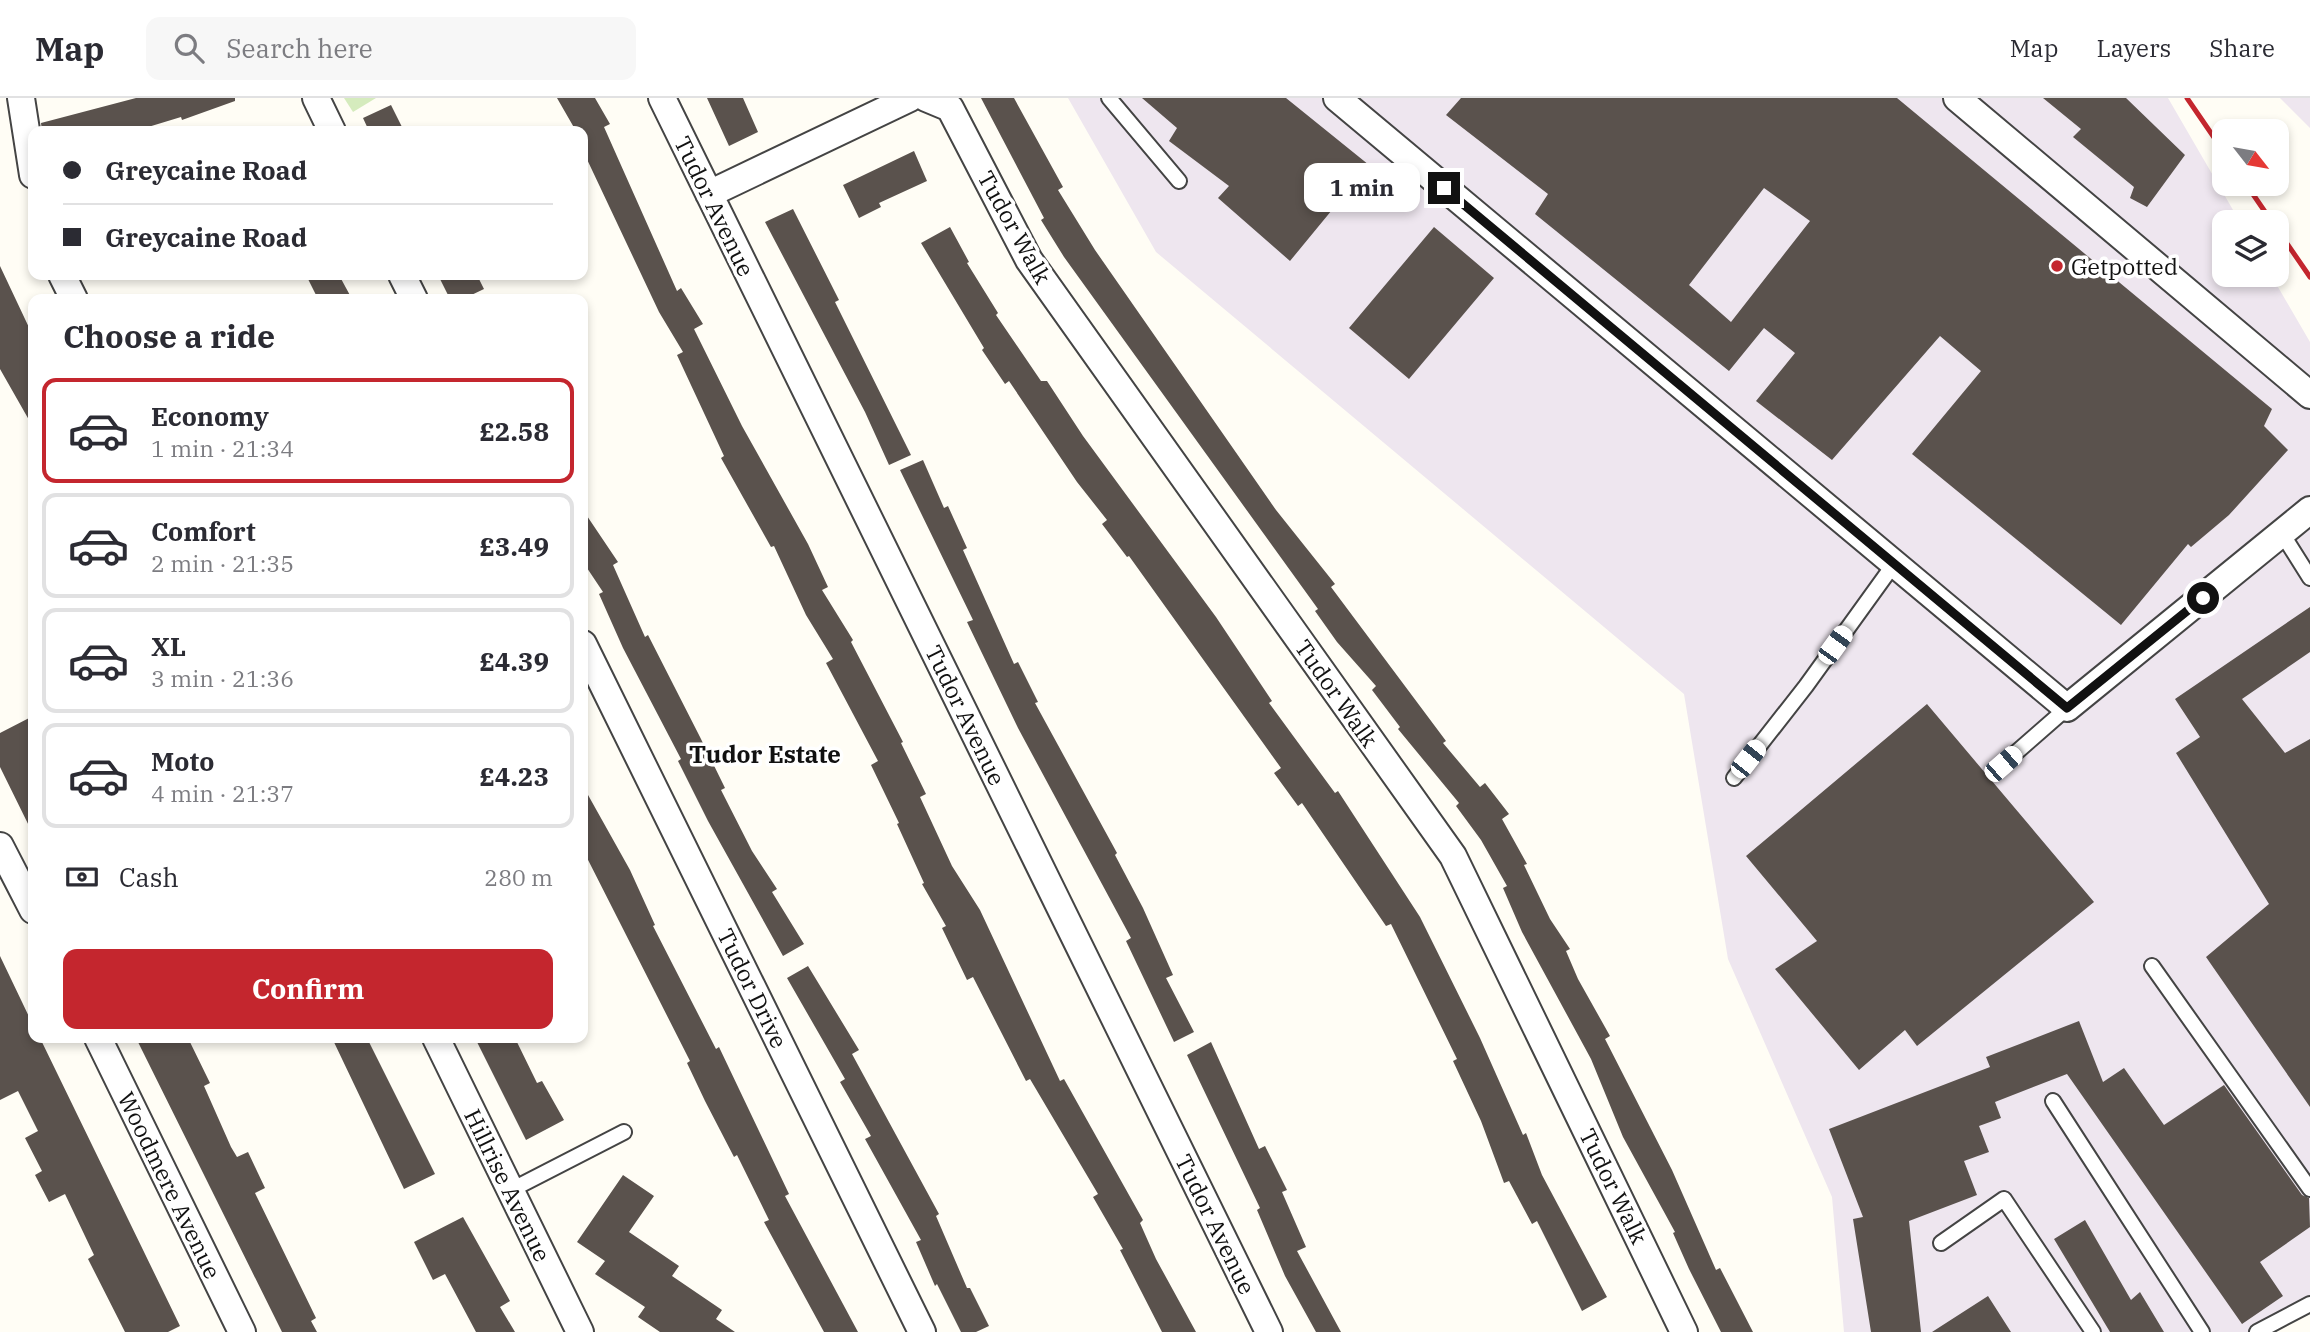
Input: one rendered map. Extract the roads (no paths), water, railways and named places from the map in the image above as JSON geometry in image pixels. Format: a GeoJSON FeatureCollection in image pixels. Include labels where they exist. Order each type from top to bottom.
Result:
{"type":"FeatureCollection","features":[{"type":"Feature","properties":{"kind":"street"},"geometry":{"type":"LineString","coordinates":[[21,98],[28,143]]}},
{"type":"Feature","properties":{"kind":"street"},"geometry":{"type":"LineString","coordinates":[[316,98],[330,126]]}},
{"type":"Feature","properties":{"kind":"street","name":"Tudor Avenue"},"geometry":{"type":"LineString","coordinates":[[663,98],[1269,1332]]}},
{"type":"Feature","properties":{"kind":"street"},"geometry":{"type":"LineString","coordinates":[[709,194],[910,98]]}},
{"type":"Feature","properties":{"kind":"street","name":"Tudor Walk"},"geometry":{"type":"LineString","coordinates":[[926,98],[950,108],[1029,260],[1453,856],[1684,1332]]}},
{"type":"Feature","properties":{"kind":"street"},"geometry":{"type":"LineString","coordinates":[[1337,98],[2067,708],[2283,536],[2310,510]]}},
{"type":"Feature","properties":{"kind":"street"},"geometry":{"type":"LineString","coordinates":[[1957,98],[2310,395]]}},
{"type":"Feature","properties":{"kind":"street","name":"Tudor Drive"},"geometry":{"type":"LineString","coordinates":[[588,655],[922,1332]]}},
{"type":"Feature","properties":{"kind":"street"},"geometry":{"type":"LineString","coordinates":[[0,846],[28,900]]}},
{"type":"Feature","properties":{"kind":"street","name":"Woodmere Avenue"},"geometry":{"type":"LineString","coordinates":[[100,1043],[242,1332]]}},
{"type":"Feature","properties":{"kind":"street","name":"Hillrise Avenue"},"geometry":{"type":"LineString","coordinates":[[438,1043],[580,1332]]}},
{"type":"Feature","properties":{"kind":"lane"},"geometry":{"type":"LineString","coordinates":[[1109,98],[1179,181]]}},
{"type":"Feature","properties":{"kind":"lane"},"geometry":{"type":"LineString","coordinates":[[2283,536],[2310,578]]}},
{"type":"Feature","properties":{"kind":"lane"},"geometry":{"type":"LineString","coordinates":[[1734,778],[1806,686],[1894,564]]}},
{"type":"Feature","properties":{"kind":"lane"},"geometry":{"type":"LineString","coordinates":[[2003,764],[2067,708]]}},
{"type":"Feature","properties":{"kind":"lane"},"geometry":{"type":"LineString","coordinates":[[2152,966],[2310,1189]]}},
{"type":"Feature","properties":{"kind":"lane"},"geometry":{"type":"LineString","coordinates":[[2053,1101],[2202,1332]]}},
{"type":"Feature","properties":{"kind":"lane"},"geometry":{"type":"LineString","coordinates":[[511,1190],[624,1132]]}},
{"type":"Feature","properties":{"kind":"lane"},"geometry":{"type":"LineString","coordinates":[[1941,1243],[2004,1199],[2093,1332]]}},
{"type":"Feature","properties":{"kind":"lane"},"geometry":{"type":"LineString","coordinates":[[2257,1332],[2310,1304]]}},
{"type":"Feature","properties":{"kind":"railway"},"geometry":{"type":"LineString","coordinates":[[2187,98],[2212,134]]}},
{"type":"Feature","properties":{"kind":"railway"},"geometry":{"type":"LineString","coordinates":[[2254,196],[2264,210]]}},
{"type":"Feature","properties":{"kind":"railway"},"geometry":{"type":"LineString","coordinates":[[2289,246],[2310,277]]}},
{"type":"Feature","properties":{"kind":"place","name":"Getpotted"},"geometry":{"type":"Point","coordinates":[2057,266]}},
{"type":"Feature","properties":{"kind":"district","name":"Tudor Estate"},"geometry":{"type":"Point","coordinates":[765,754]}}]}
